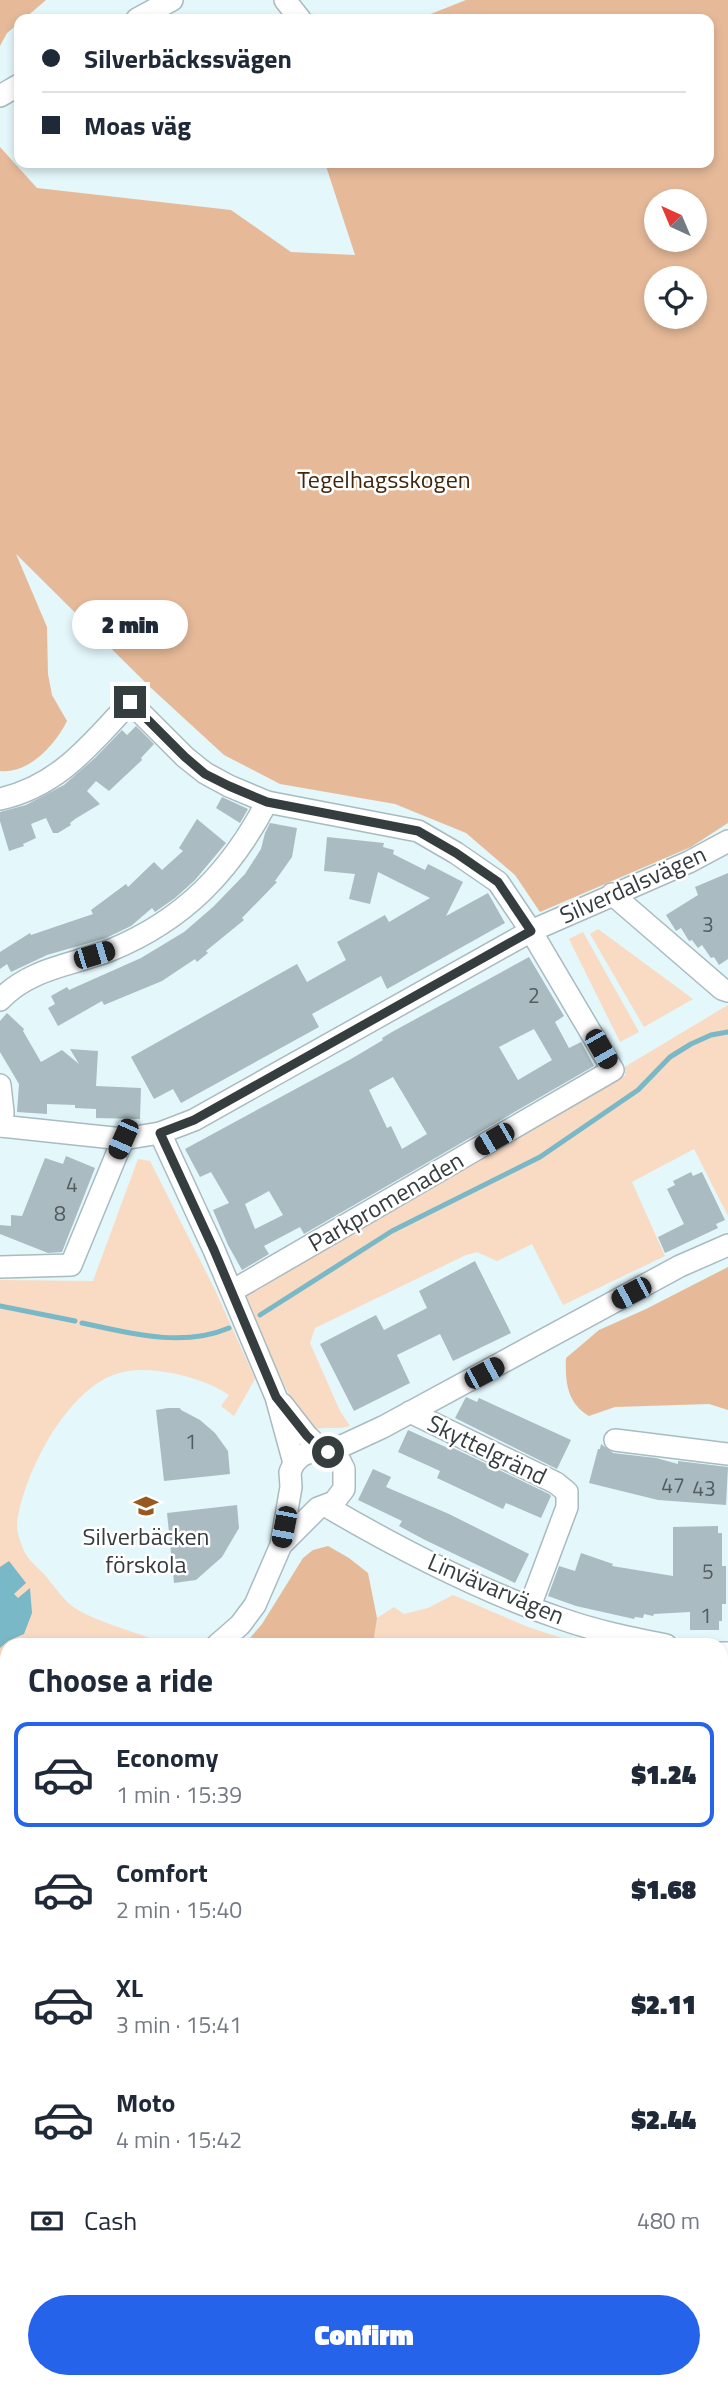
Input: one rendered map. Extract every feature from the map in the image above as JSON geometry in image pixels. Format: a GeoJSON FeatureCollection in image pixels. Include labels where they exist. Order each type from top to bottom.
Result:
{"type":"FeatureCollection","features":[{"type":"Feature","properties":{"kind":"street"},"geometry":{"type":"LineString","coordinates":[[146,14],[172,0]]}},
{"type":"Feature","properties":{"kind":"street"},"geometry":{"type":"LineString","coordinates":[[285,0],[296,14]]}},
{"type":"Feature","properties":{"kind":"street"},"geometry":{"type":"LineString","coordinates":[[0,799],[40,786],[59,773],[79,757],[130,702],[205,774],[229,786],[267,802],[418,831],[498,882],[531,931]]}},
{"type":"Feature","properties":{"kind":"street"},"geometry":{"type":"LineString","coordinates":[[0,1000],[25,979],[111,950],[189,905],[232,860],[267,802]]}},
{"type":"Feature","properties":{"kind":"street","name":"Silverdalsvägen"},"geometry":{"type":"LineString","coordinates":[[0,1085],[3,1112],[1,1126],[123,1139],[160,1133],[194,1120],[531,931],[689,862],[728,841]]}},
{"type":"Feature","properties":{"kind":"street"},"geometry":{"type":"LineString","coordinates":[[612,894],[722,989],[728,991]]}},
{"type":"Feature","properties":{"kind":"street","name":"Parkpromenaden"},"geometry":{"type":"LineString","coordinates":[[232,1292],[613,1070],[531,931]]}},
{"type":"Feature","properties":{"kind":"street"},"geometry":{"type":"LineString","coordinates":[[160,1133],[276,1397],[294,1463]]}},
{"type":"Feature","properties":{"kind":"street"},"geometry":{"type":"LineString","coordinates":[[0,1267],[71,1265],[123,1139]]}},
{"type":"Feature","properties":{"kind":"street"},"geometry":{"type":"LineString","coordinates":[[225,1638],[240,1625],[255,1605],[281,1545],[290,1472],[301,1456],[310,1452],[326,1452],[383,1427],[680,1266],[728,1245]]}},
{"type":"Feature","properties":{"kind":"street"},"geometry":{"type":"LineString","coordinates":[[276,1397],[307,1436],[340,1461],[345,1483]]}},
{"type":"Feature","properties":{"kind":"street","name":"Skyttelgränd"},"geometry":{"type":"LineString","coordinates":[[410,1412],[556,1483],[567,1492],[567,1507],[530,1606]]}},
{"type":"Feature","properties":{"kind":"street"},"geometry":{"type":"LineString","coordinates":[[281,1545],[322,1507],[339,1497],[355,1461],[383,1427]]}},
{"type":"Feature","properties":{"kind":"street"},"geometry":{"type":"LineString","coordinates":[[615,1440],[728,1454]]}},
{"type":"Feature","properties":{"kind":"street","name":"Linvävarvägen"},"geometry":{"type":"LineString","coordinates":[[345,1483],[349,1500],[371,1530]]}},
{"type":"Feature","properties":{"kind":"street"},"geometry":{"type":"LineString","coordinates":[[290,1487],[295,1496],[306,1505],[322,1507]]}},
{"type":"Feature","properties":{"kind":"street","name":"Linvävarvägen"},"geometry":{"type":"LineString","coordinates":[[322,1507],[446,1571],[562,1619],[633,1638]]}},
{"type":"Feature","properties":{"kind":"shaded area"},"geometry":{"type":"Polygon","coordinates":[[[598,929],[693,999],[644,1027],[590,934],[598,929]]]}},
{"type":"Feature","properties":{"kind":"shaded area"},"geometry":{"type":"Polygon","coordinates":[[[583,932],[639,1032],[620,1042],[569,939],[583,932]]]}},
{"type":"Feature","properties":{"kind":"shaded area"},"geometry":{"type":"Polygon","coordinates":[[[728,1005],[728,1216],[694,1149],[632,1182],[665,1256],[563,1305],[532,1244],[497,1261],[477,1252],[466,1255],[315,1328],[310,1343],[340,1411],[350,1426],[312,1430],[283,1382],[246,1296],[626,1075],[623,1068],[728,1005]]]}},
{"type":"Feature","properties":{"kind":"shaded area"},"geometry":{"type":"Polygon","coordinates":[[[138,1159],[150,1161],[215,1290],[255,1379],[234,1416],[221,1406],[229,1395],[218,1388],[158,1371],[128,1371],[116,1374],[98,1383],[80,1397],[64,1416],[37,1460],[21,1505],[17,1525],[19,1538],[31,1561],[73,1607],[94,1618],[150,1638],[0,1638],[0,1280],[93,1281],[138,1159]]]}},
{"type":"Feature","properties":{"kind":"shaded area"},"geometry":{"type":"Polygon","coordinates":[[[453,1595],[528,1627],[562,1638],[374,1638],[377,1618],[394,1607],[404,1614],[428,1608],[453,1595]]]}},
{"type":"Feature","properties":{"kind":"green space"},"geometry":{"type":"Polygon","coordinates":[[[0,0],[46,0],[30,14],[14,14],[14,27],[7,33],[0,46],[0,0]]]}},
{"type":"Feature","properties":{"kind":"green space","name":"Tegelhagsskogen"},"geometry":{"type":"Polygon","coordinates":[[[466,0],[728,0],[728,823],[691,847],[540,912],[515,875],[466,833],[395,804],[280,784],[224,755],[150,687],[16,554],[47,627],[48,674],[52,695],[67,721],[56,739],[31,763],[11,771],[0,771],[0,147],[14,163],[14,168],[19,168],[37,188],[231,210],[291,252],[355,255],[327,168],[714,168],[714,14],[431,14],[466,0]]]}},
{"type":"Feature","properties":{"kind":"green space"},"geometry":{"type":"Polygon","coordinates":[[[728,1267],[728,1410],[709,1404],[615,1407],[589,1416],[576,1405],[567,1383],[566,1358],[599,1330],[728,1267]]]}},
{"type":"Feature","properties":{"kind":"green space"},"geometry":{"type":"Polygon","coordinates":[[[328,1546],[368,1573],[377,1618],[374,1638],[250,1638],[262,1624],[303,1558],[313,1550],[328,1546]]]}},
{"type":"Feature","properties":{"kind":"water"},"geometry":{"type":"Polygon","coordinates":[[[9,1561],[26,1583],[14,1594],[18,1598],[30,1588],[32,1613],[24,1634],[15,1638],[0,1638],[0,1567],[9,1561]]]}},
{"type":"Feature","properties":{"kind":"building"},"geometry":{"type":"Polygon","coordinates":[[[136,726],[154,744],[142,760],[109,791],[96,781],[87,791],[100,804],[58,833],[53,833],[46,818],[31,824],[36,838],[9,851],[0,812],[26,805],[64,785],[122,730],[127,735],[136,726]]]}},
{"type":"Feature","properties":{"kind":"building"},"geometry":{"type":"Polygon","coordinates":[[[222,797],[248,809],[240,823],[216,808],[222,797]]]}},
{"type":"Feature","properties":{"kind":"building"},"geometry":{"type":"Polygon","coordinates":[[[197,819],[226,843],[195,880],[175,898],[155,912],[152,908],[131,926],[106,938],[47,955],[11,972],[7,964],[0,969],[0,952],[30,933],[31,935],[93,914],[91,910],[126,884],[128,887],[154,862],[162,870],[183,851],[179,848],[197,819]]]}},
{"type":"Feature","properties":{"kind":"building"},"geometry":{"type":"Polygon","coordinates":[[[270,823],[297,828],[292,857],[275,881],[277,882],[242,918],[244,920],[206,951],[208,953],[197,962],[195,959],[162,981],[104,1005],[102,1001],[58,1026],[48,1008],[55,1004],[51,996],[141,958],[184,932],[245,874],[261,849],[270,823]]]}},
{"type":"Feature","properties":{"kind":"building"},"geometry":{"type":"Polygon","coordinates":[[[327,837],[384,843],[383,847],[394,850],[393,854],[425,870],[428,864],[463,882],[446,916],[488,893],[505,923],[387,989],[381,976],[312,1014],[319,1027],[181,1103],[173,1089],[154,1099],[131,1057],[297,964],[307,982],[346,960],[337,942],[385,915],[389,922],[430,898],[378,872],[370,904],[349,899],[355,874],[324,871],[327,837]]]}},
{"type":"Feature","properties":{"kind":"building"},"geometry":{"type":"Polygon","coordinates":[[[728,873],[728,959],[719,965],[702,945],[698,948],[692,940],[689,941],[681,928],[676,931],[666,915],[698,895],[695,887],[728,873]]]}},
{"type":"Feature","properties":{"kind":"building"},"geometry":{"type":"Polygon","coordinates":[[[529,957],[564,1016],[555,1022],[569,1048],[581,1042],[594,1066],[304,1234],[300,1227],[264,1246],[269,1254],[242,1270],[213,1210],[229,1203],[211,1172],[200,1177],[185,1149],[351,1059],[383,1040],[382,1038],[529,957]],[[534,1029],[499,1047],[518,1080],[552,1060],[534,1029]],[[393,1077],[369,1090],[387,1128],[391,1126],[402,1149],[427,1134],[393,1077]],[[269,1191],[245,1204],[255,1229],[283,1215],[269,1191]]]}},
{"type":"Feature","properties":{"kind":"building"},"geometry":{"type":"Polygon","coordinates":[[[7,1013],[24,1029],[41,1062],[62,1050],[79,1064],[70,1049],[98,1051],[96,1086],[141,1088],[140,1119],[96,1118],[96,1109],[75,1108],[75,1105],[47,1104],[47,1114],[17,1112],[19,1084],[0,1052],[0,1021],[7,1013]]]}},
{"type":"Feature","properties":{"kind":"building"},"geometry":{"type":"Polygon","coordinates":[[[66,1156],[95,1168],[62,1252],[48,1253],[0,1234],[0,1225],[11,1226],[11,1215],[22,1216],[45,1158],[63,1164],[66,1156]]]}},
{"type":"Feature","properties":{"kind":"building"},"geometry":{"type":"Polygon","coordinates":[[[691,1172],[693,1176],[702,1172],[725,1220],[716,1224],[718,1228],[665,1253],[658,1237],[684,1224],[667,1189],[675,1185],[673,1181],[691,1172]]]}},
{"type":"Feature","properties":{"kind":"building"},"geometry":{"type":"Polygon","coordinates":[[[475,1261],[511,1333],[453,1361],[440,1334],[397,1355],[410,1383],[354,1411],[320,1344],[376,1315],[384,1330],[427,1308],[419,1291],[475,1261]]]}},
{"type":"Feature","properties":{"kind":"building"},"geometry":{"type":"Polygon","coordinates":[[[466,1397],[477,1402],[479,1398],[571,1440],[557,1469],[455,1418],[466,1397]]]}},
{"type":"Feature","properties":{"kind":"building"},"geometry":{"type":"Polygon","coordinates":[[[180,1408],[215,1433],[228,1451],[230,1474],[164,1481],[156,1410],[180,1408]]]}},
{"type":"Feature","properties":{"kind":"building"},"geometry":{"type":"Polygon","coordinates":[[[408,1430],[450,1449],[451,1447],[549,1494],[551,1496],[541,1518],[506,1503],[503,1509],[437,1478],[440,1471],[398,1452],[408,1430]]]}},
{"type":"Feature","properties":{"kind":"building"},"geometry":{"type":"Polygon","coordinates":[[[601,1444],[613,1453],[656,1458],[678,1464],[678,1461],[728,1467],[726,1505],[658,1500],[589,1483],[601,1444]]]}},
{"type":"Feature","properties":{"kind":"building"},"geometry":{"type":"Polygon","coordinates":[[[373,1469],[391,1477],[386,1487],[449,1514],[529,1554],[515,1583],[425,1540],[399,1526],[402,1521],[358,1500],[373,1469]]]}},
{"type":"Feature","properties":{"kind":"building"},"geometry":{"type":"Polygon","coordinates":[[[237,1505],[239,1528],[222,1557],[196,1580],[174,1583],[167,1513],[237,1505]]]}},
{"type":"Feature","properties":{"kind":"building"},"geometry":{"type":"Polygon","coordinates":[[[718,1526],[718,1533],[722,1533],[722,1566],[726,1566],[726,1604],[722,1604],[719,1630],[690,1630],[690,1612],[653,1616],[644,1614],[643,1618],[634,1619],[576,1606],[548,1596],[559,1566],[575,1571],[581,1553],[613,1564],[612,1566],[673,1576],[673,1527],[718,1526]]]}},
{"type":"Feature","properties":{"kind":"waterway"},"geometry":{"type":"LineString","coordinates":[[260,1315],[392,1231],[540,1157],[638,1090],[670,1057],[711,1035],[728,1032]]}},
{"type":"Feature","properties":{"kind":"waterway"},"geometry":{"type":"LineString","coordinates":[[0,1306],[75,1321]]}},
{"type":"Feature","properties":{"kind":"waterway"},"geometry":{"type":"LineString","coordinates":[[82,1323],[174,1338],[211,1334],[229,1328]]}},
{"type":"Feature","properties":{"kind":"place","name":"Silverbäcken förskola"},"geometry":{"type":"Point","coordinates":[146,1506]}},
{"type":"Feature","properties":{"kind":"route"},"geometry":{"type":"LineString","coordinates":[[130,702],[205,774],[229,786],[267,802],[418,831],[498,882],[531,931],[194,1120],[160,1133],[214,1250],[276,1397],[307,1436],[323,1451],[328,1452]]}}]}
